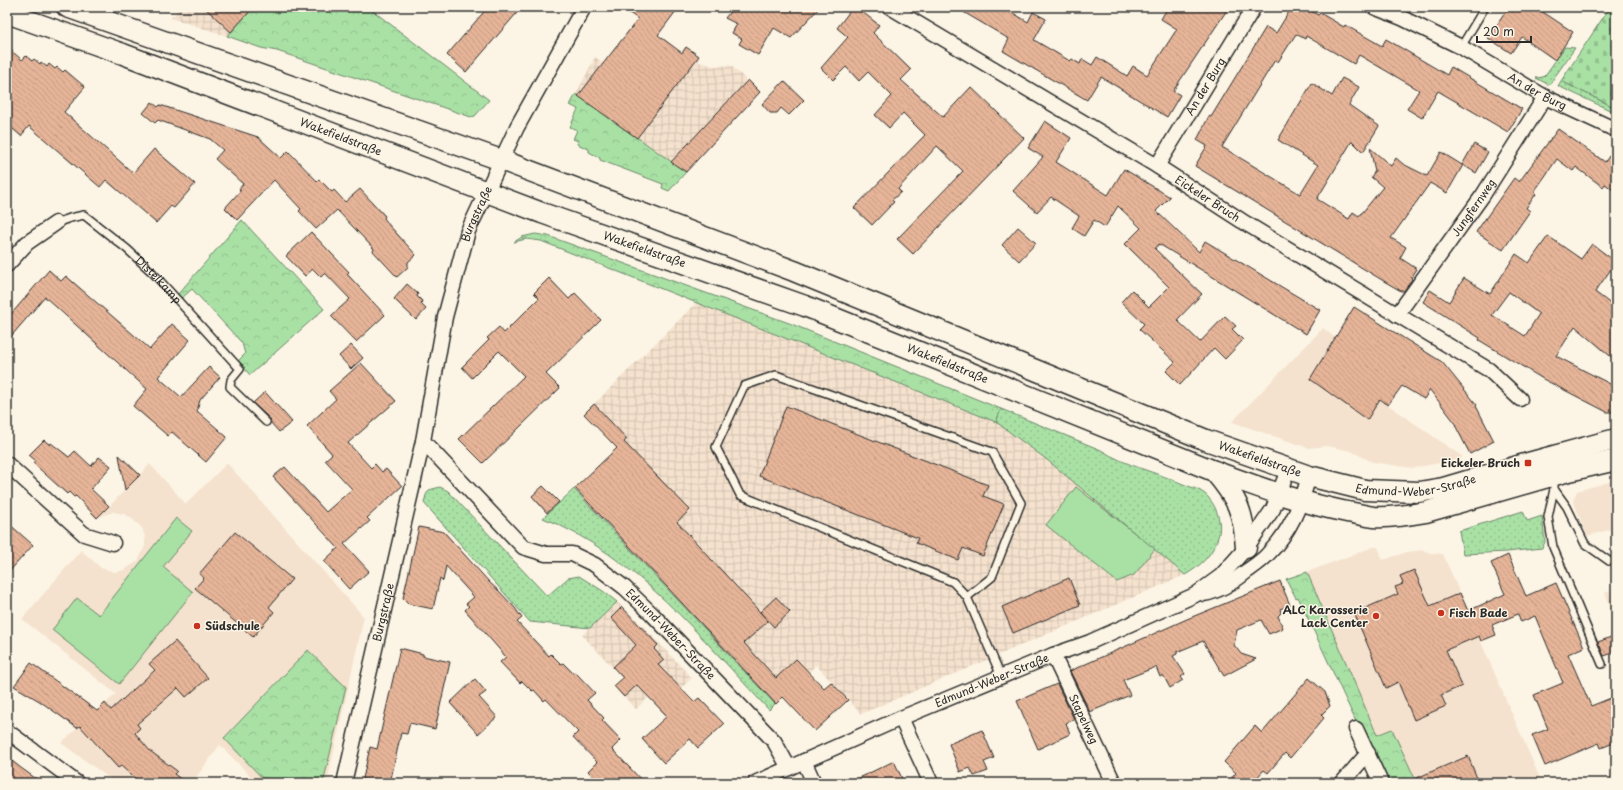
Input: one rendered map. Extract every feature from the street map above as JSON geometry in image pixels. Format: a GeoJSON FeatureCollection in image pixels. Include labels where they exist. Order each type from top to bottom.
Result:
{"type":"FeatureCollection","features":[{"type":"Feature","properties":{"kind":"main road","name":"Wakefieldstraße"},"geometry":{"type":"LineString","coordinates":[[67,7],[501,160],[794,271],[1206,440],[1288,470],[1309,476]]}},
{"type":"Feature","properties":{"kind":"main road","name":"Wakefieldstraße"},"geometry":{"type":"LineString","coordinates":[[7,13],[123,54],[486,191],[806,306],[1214,471],[1280,494]]}},
{"type":"Feature","properties":{"kind":"main road","name":"Edmund-Weber-Straße"},"geometry":{"type":"LineString","coordinates":[[1280,494],[1335,510],[1374,517],[1409,515],[1426,512],[1552,471],[1616,439]]}},
{"type":"Feature","properties":{"kind":"main road","name":"Edmund-Weber-Straße"},"geometry":{"type":"LineString","coordinates":[[1309,476],[1365,490],[1419,492],[1616,460]]}},
{"type":"Feature","properties":{"kind":"main road"},"geometry":{"type":"LineString","coordinates":[[1214,471],[1228,487],[1242,512],[1245,528],[1246,548]]}},
{"type":"Feature","properties":{"kind":"street","name":"Burgstraße"},"geometry":{"type":"LineString","coordinates":[[344,783],[422,441],[451,289],[468,231],[517,127],[584,7]]}},
{"type":"Feature","properties":{"kind":"street","name":"Eickeler Bruch"},"geometry":{"type":"LineString","coordinates":[[890,7],[1157,166],[1242,221],[1489,370],[1520,399]]}},
{"type":"Feature","properties":{"kind":"street","name":"An der Burg"},"geometry":{"type":"LineString","coordinates":[[1157,166],[1254,7]]}},
{"type":"Feature","properties":{"kind":"street","name":"An der Burg"},"geometry":{"type":"LineString","coordinates":[[1374,7],[1402,18],[1461,47],[1545,97],[1616,130]]}},
{"type":"Feature","properties":{"kind":"street","name":"Jungfernweg"},"geometry":{"type":"LineString","coordinates":[[1397,315],[1483,195],[1545,97]]}},
{"type":"Feature","properties":{"kind":"street","name":"Distelkamp"},"geometry":{"type":"LineString","coordinates":[[7,265],[27,242],[56,224]]}},
{"type":"Feature","properties":{"kind":"street","name":"Edmund-Weber-Straße"},"geometry":{"type":"LineString","coordinates":[[422,441],[522,547],[546,554],[572,554],[595,565],[625,588],[652,614],[774,741],[789,768]]}},
{"type":"Feature","properties":{"kind":"street"},"geometry":{"type":"LineString","coordinates":[[7,464],[84,534],[113,543]]}},
{"type":"Feature","properties":{"kind":"street","name":"Edmund-Weber-Straße"},"geometry":{"type":"LineString","coordinates":[[755,783],[901,718],[1053,655],[1090,642],[1195,595],[1220,576],[1246,548],[1273,509],[1288,470]]}},
{"type":"Feature","properties":{"kind":"street","name":"Edmund-Weber-Straße"},"geometry":{"type":"LineString","coordinates":[[1195,595],[1209,593],[1235,581],[1268,555],[1286,531],[1302,501],[1309,476]]}},
{"type":"Feature","properties":{"kind":"street","name":"Stapelweg"},"geometry":{"type":"LineString","coordinates":[[1053,655],[1114,783]]}},
{"type":"Feature","properties":{"kind":"street"},"geometry":{"type":"LineString","coordinates":[[901,718],[931,783]]}},
{"type":"Feature","properties":{"kind":"street"},"geometry":{"type":"LineString","coordinates":[[1356,729],[1381,783]]}},
{"type":"Feature","properties":{"kind":"street"},"geometry":{"type":"LineString","coordinates":[[7,731],[77,783]]}},
{"type":"Feature","properties":{"kind":"street"},"geometry":{"type":"LineString","coordinates":[[1342,783],[1368,754]]}},
{"type":"Feature","properties":{"kind":"street"},"geometry":{"type":"LineString","coordinates":[[804,761],[814,783]]}},
{"type":"Feature","properties":{"kind":"lane"},"geometry":{"type":"LineString","coordinates":[[1461,47],[1485,7]]}},
{"type":"Feature","properties":{"kind":"lane","name":"Distelkamp"},"geometry":{"type":"LineString","coordinates":[[56,224],[84,215],[127,249],[153,273],[240,369],[231,380],[230,387],[266,422]]}},
{"type":"Feature","properties":{"kind":"lane"},"geometry":{"type":"LineString","coordinates":[[967,597],[992,577],[1021,503],[992,452],[776,376],[744,386],[716,447],[740,495],[953,582],[967,597],[1001,676]]}},
{"type":"Feature","properties":{"kind":"lane"},"geometry":{"type":"LineString","coordinates":[[1552,471],[1585,544],[1609,561]]}},
{"type":"Feature","properties":{"kind":"lane"},"geometry":{"type":"LineString","coordinates":[[1552,471],[1548,517],[1554,547],[1602,664]]}},
{"type":"Feature","properties":{"kind":"shaded area"},"geometry":{"type":"Polygon","coordinates":[[[181,7],[254,7],[227,36],[171,18],[181,7]]]}},
{"type":"Feature","properties":{"kind":"shaded area"},"geometry":{"type":"Polygon","coordinates":[[[686,47],[699,56],[699,62],[714,66],[730,65],[760,92],[686,172],[576,94],[595,57],[648,97],[686,47]]]}},
{"type":"Feature","properties":{"kind":"shaded area"},"geometry":{"type":"Polygon","coordinates":[[[696,303],[996,422],[1046,459],[1185,575],[861,714],[816,665],[775,704],[574,489],[617,448],[584,414],[696,303]]]}},
{"type":"Feature","properties":{"kind":"shaded area"},"geometry":{"type":"Polygon","coordinates":[[[1323,328],[1353,352],[1381,400],[1463,457],[1457,460],[1412,468],[1372,462],[1351,451],[1327,446],[1309,448],[1232,422],[1323,328]]]}},
{"type":"Feature","properties":{"kind":"shaded area","name":"Südschule"},"geometry":{"type":"Polygon","coordinates":[[[227,463],[364,617],[327,783],[257,783],[220,745],[192,783],[116,783],[61,743],[116,694],[22,619],[81,550],[101,568],[115,572],[124,570],[138,561],[145,546],[145,537],[142,528],[124,514],[113,512],[99,517],[150,464],[186,504],[227,463]]]}},
{"type":"Feature","properties":{"kind":"shaded area"},"geometry":{"type":"Polygon","coordinates":[[[1616,480],[1616,528],[1587,536],[1573,500],[1577,491],[1616,480]]]}},
{"type":"Feature","properties":{"kind":"shaded area"},"geometry":{"type":"Polygon","coordinates":[[[1373,547],[1378,547],[1383,560],[1407,552],[1423,550],[1430,553],[1443,554],[1542,783],[1480,783],[1467,755],[1415,779],[1392,729],[1377,735],[1307,572],[1373,547]]]}},
{"type":"Feature","properties":{"kind":"shaded area"},"geometry":{"type":"Polygon","coordinates":[[[1610,591],[1612,599],[1616,598],[1616,620],[1605,593],[1610,591]]]}},
{"type":"Feature","properties":{"kind":"shaded area"},"geometry":{"type":"Polygon","coordinates":[[[617,602],[638,621],[692,678],[680,689],[649,697],[636,709],[614,686],[623,678],[582,635],[617,602]]]}},
{"type":"Feature","properties":{"kind":"green space"},"geometry":{"type":"Polygon","coordinates":[[[254,7],[368,7],[489,100],[475,116],[471,117],[277,51],[261,48],[227,36],[254,7]]]}},
{"type":"Feature","properties":{"kind":"green space"},"geometry":{"type":"Polygon","coordinates":[[[1610,7],[1616,7],[1616,108],[1561,81],[1610,7]]]}},
{"type":"Feature","properties":{"kind":"green space"},"geometry":{"type":"Polygon","coordinates":[[[1565,47],[1575,48],[1549,85],[1536,78],[1543,77],[1546,74],[1565,47]]]}},
{"type":"Feature","properties":{"kind":"green space"},"geometry":{"type":"Polygon","coordinates":[[[1561,81],[1616,108],[1616,113],[1558,86],[1561,81]]]}},
{"type":"Feature","properties":{"kind":"green space"},"geometry":{"type":"Polygon","coordinates":[[[576,94],[686,172],[669,191],[662,188],[663,184],[600,160],[600,158],[589,152],[589,149],[577,144],[578,141],[573,139],[577,130],[570,127],[578,109],[570,105],[576,94]]]}},
{"type":"Feature","properties":{"kind":"green space"},"geometry":{"type":"Polygon","coordinates":[[[242,220],[324,309],[250,375],[238,361],[245,354],[242,343],[192,289],[182,298],[178,294],[242,220]]]}},
{"type":"Feature","properties":{"kind":"green space"},"geometry":{"type":"Polygon","coordinates":[[[535,234],[548,236],[789,323],[1001,409],[996,422],[541,241],[526,239],[514,242],[522,237],[535,234]]]}},
{"type":"Feature","properties":{"kind":"green space"},"geometry":{"type":"Polygon","coordinates":[[[1001,409],[1101,450],[1131,465],[1203,492],[1209,498],[1218,514],[1220,526],[1216,543],[1210,554],[1201,564],[1185,575],[1046,459],[996,422],[1001,409]]]}},
{"type":"Feature","properties":{"kind":"green space"},"geometry":{"type":"Polygon","coordinates":[[[440,487],[448,491],[547,596],[568,578],[579,576],[617,602],[590,628],[530,622],[424,503],[429,490],[440,487]]]}},
{"type":"Feature","properties":{"kind":"green space"},"geometry":{"type":"Polygon","coordinates":[[[1076,487],[1155,549],[1134,575],[1117,582],[1046,525],[1076,487]]]}},
{"type":"Feature","properties":{"kind":"green space"},"geometry":{"type":"Polygon","coordinates":[[[574,489],[775,704],[769,710],[666,601],[638,576],[577,534],[543,518],[574,489]]]}},
{"type":"Feature","properties":{"kind":"green space"},"geometry":{"type":"Polygon","coordinates":[[[1523,511],[1527,521],[1542,516],[1545,542],[1542,548],[1507,552],[1463,554],[1459,531],[1523,511]]]}},
{"type":"Feature","properties":{"kind":"green space"},"geometry":{"type":"Polygon","coordinates":[[[176,518],[192,531],[163,567],[193,592],[119,684],[52,630],[77,598],[99,615],[176,518]]]}},
{"type":"Feature","properties":{"kind":"green space"},"geometry":{"type":"Polygon","coordinates":[[[1307,572],[1377,735],[1392,729],[1417,783],[1390,783],[1363,726],[1359,728],[1298,597],[1296,598],[1286,579],[1307,572]]]}},
{"type":"Feature","properties":{"kind":"green space"},"geometry":{"type":"Polygon","coordinates":[[[308,650],[346,687],[323,783],[267,783],[224,738],[308,650]]]}},
{"type":"Feature","properties":{"kind":"building"},"geometry":{"type":"Polygon","coordinates":[[[204,7],[254,7],[231,32],[204,7]]]}},
{"type":"Feature","properties":{"kind":"building"},"geometry":{"type":"Polygon","coordinates":[[[488,7],[522,7],[466,72],[447,55],[488,7]]]}},
{"type":"Feature","properties":{"kind":"building"},"geometry":{"type":"Polygon","coordinates":[[[621,7],[679,7],[658,35],[682,53],[686,47],[699,56],[637,138],[578,96],[638,19],[621,7]]]}},
{"type":"Feature","properties":{"kind":"building"},"geometry":{"type":"Polygon","coordinates":[[[734,7],[820,7],[791,38],[774,28],[758,55],[739,44],[742,39],[732,33],[737,24],[725,18],[734,7]]]}},
{"type":"Feature","properties":{"kind":"building"},"geometry":{"type":"Polygon","coordinates":[[[853,7],[856,7],[879,25],[873,33],[911,70],[901,80],[943,117],[971,87],[1024,138],[913,254],[897,239],[963,171],[937,146],[898,189],[901,192],[892,200],[894,202],[872,225],[854,208],[925,135],[903,113],[889,128],[875,115],[892,96],[868,72],[859,81],[846,67],[833,80],[821,68],[848,37],[837,28],[853,7]]]}},
{"type":"Feature","properties":{"kind":"building"},"geometry":{"type":"Polygon","coordinates":[[[955,7],[1003,7],[1028,22],[1033,12],[1046,19],[1034,40],[1070,61],[1072,59],[1080,64],[1082,59],[1092,65],[1097,57],[1127,76],[1133,66],[1147,75],[1177,29],[1161,19],[1168,7],[1229,7],[1173,91],[1180,95],[1167,117],[1101,77],[1087,100],[1003,51],[1009,39],[955,7]]]}},
{"type":"Feature","properties":{"kind":"building"},"geometry":{"type":"Polygon","coordinates":[[[1292,7],[1304,7],[1318,15],[1320,13],[1382,46],[1386,39],[1447,75],[1451,67],[1522,109],[1508,132],[1438,91],[1422,118],[1407,109],[1419,90],[1359,55],[1354,64],[1306,36],[1305,39],[1296,34],[1278,62],[1275,60],[1222,147],[1300,194],[1318,165],[1278,140],[1312,83],[1332,96],[1342,78],[1359,87],[1349,105],[1379,126],[1363,152],[1352,141],[1317,199],[1349,219],[1353,212],[1359,216],[1383,187],[1371,177],[1375,171],[1370,148],[1391,166],[1396,158],[1403,164],[1427,176],[1441,152],[1462,165],[1474,144],[1488,152],[1476,173],[1463,165],[1447,193],[1430,183],[1391,238],[1406,247],[1400,258],[1417,269],[1404,291],[1401,291],[1382,280],[1195,166],[1207,146],[1197,140],[1209,116],[1211,117],[1266,27],[1276,33],[1292,7]]]}},
{"type":"Feature","properties":{"kind":"building"},"geometry":{"type":"Polygon","coordinates":[[[1509,7],[1547,7],[1543,12],[1573,32],[1555,60],[1522,37],[1511,53],[1488,38],[1509,7]]]}},
{"type":"Feature","properties":{"kind":"building"},"geometry":{"type":"Polygon","coordinates":[[[7,47],[22,60],[26,56],[32,61],[34,59],[40,64],[41,62],[47,67],[49,64],[55,69],[57,67],[63,72],[65,70],[85,87],[64,112],[133,173],[154,149],[195,184],[174,208],[171,206],[156,223],[106,180],[100,187],[29,126],[21,136],[7,124],[7,47]]]}},
{"type":"Feature","properties":{"kind":"building"},"geometry":{"type":"Polygon","coordinates":[[[748,80],[760,92],[686,172],[671,162],[748,80]]]}},
{"type":"Feature","properties":{"kind":"building"},"geometry":{"type":"Polygon","coordinates":[[[784,81],[804,100],[789,115],[781,108],[777,113],[770,113],[762,104],[784,81]]]}},
{"type":"Feature","properties":{"kind":"building"},"geometry":{"type":"Polygon","coordinates":[[[152,102],[158,107],[160,105],[258,137],[281,158],[288,151],[317,181],[319,179],[332,192],[334,190],[345,202],[360,189],[385,216],[384,218],[389,225],[416,255],[408,262],[408,267],[397,277],[373,251],[374,249],[337,210],[316,229],[299,211],[301,209],[274,180],[237,220],[225,208],[241,190],[239,189],[243,184],[215,159],[223,150],[210,139],[158,120],[155,123],[143,113],[152,102]]]}},
{"type":"Feature","properties":{"kind":"building"},"geometry":{"type":"Polygon","coordinates":[[[1045,121],[1071,138],[1056,162],[1108,195],[1124,169],[1170,197],[1156,211],[1199,252],[1205,241],[1320,310],[1306,334],[1159,244],[1155,249],[1202,294],[1177,320],[1200,342],[1225,316],[1236,326],[1232,329],[1243,340],[1225,359],[1214,348],[1180,385],[1166,371],[1175,362],[1139,329],[1144,324],[1121,302],[1132,290],[1149,307],[1169,287],[1125,244],[1141,228],[1118,206],[1105,227],[1094,220],[1084,236],[1072,228],[1079,216],[1051,197],[1037,212],[1013,191],[1043,157],[1028,148],[1045,121]]]}},
{"type":"Feature","properties":{"kind":"building"},"geometry":{"type":"Polygon","coordinates":[[[1558,129],[1605,162],[1616,146],[1616,192],[1605,184],[1603,187],[1576,167],[1573,171],[1557,159],[1534,192],[1536,194],[1526,208],[1530,211],[1503,250],[1476,232],[1514,178],[1519,182],[1558,129]]]}},
{"type":"Feature","properties":{"kind":"building"},"geometry":{"type":"Polygon","coordinates":[[[1018,227],[1036,243],[1019,261],[1002,245],[1018,227]]]}},
{"type":"Feature","properties":{"kind":"building"},"geometry":{"type":"Polygon","coordinates":[[[311,232],[349,272],[347,274],[385,315],[356,342],[331,316],[350,299],[325,273],[321,277],[313,269],[305,276],[286,256],[311,232]]]}},
{"type":"Feature","properties":{"kind":"building"},"geometry":{"type":"Polygon","coordinates":[[[1548,236],[1581,259],[1592,244],[1616,262],[1595,292],[1616,308],[1616,361],[1575,326],[1556,356],[1616,387],[1616,412],[1607,412],[1543,379],[1479,340],[1480,338],[1423,302],[1430,290],[1449,302],[1464,278],[1490,294],[1516,254],[1529,263],[1548,236]],[[1509,292],[1492,315],[1525,336],[1539,314],[1509,292]]]}},
{"type":"Feature","properties":{"kind":"building"},"geometry":{"type":"Polygon","coordinates":[[[49,270],[61,281],[66,276],[150,349],[172,324],[190,340],[158,377],[181,397],[209,367],[220,377],[200,400],[197,411],[227,437],[206,462],[172,432],[168,436],[133,406],[147,389],[45,297],[7,341],[7,319],[49,270]]]}},
{"type":"Feature","properties":{"kind":"building"},"geometry":{"type":"Polygon","coordinates":[[[549,278],[569,299],[575,293],[601,320],[546,374],[560,388],[483,463],[459,439],[524,376],[499,351],[472,378],[462,367],[489,340],[487,338],[499,327],[504,333],[539,298],[534,293],[549,278]]]}},
{"type":"Feature","properties":{"kind":"building"},"geometry":{"type":"Polygon","coordinates":[[[407,284],[418,294],[417,296],[422,301],[421,304],[426,309],[416,320],[394,299],[407,284]]]}},
{"type":"Feature","properties":{"kind":"building"},"geometry":{"type":"Polygon","coordinates":[[[1354,307],[1442,362],[1477,405],[1476,406],[1494,441],[1470,454],[1455,425],[1456,424],[1430,390],[1424,399],[1402,386],[1388,405],[1380,399],[1367,420],[1310,379],[1354,307]]]}},
{"type":"Feature","properties":{"kind":"building"},"geometry":{"type":"Polygon","coordinates":[[[351,345],[363,358],[351,369],[339,356],[351,345]]]}},
{"type":"Feature","properties":{"kind":"building"},"geometry":{"type":"Polygon","coordinates":[[[361,363],[396,401],[348,443],[371,468],[375,464],[382,472],[386,469],[402,486],[367,518],[370,521],[344,544],[369,571],[349,589],[324,561],[338,548],[273,477],[285,467],[326,512],[352,489],[325,460],[332,454],[307,426],[336,399],[329,391],[361,363]]]}},
{"type":"Feature","properties":{"kind":"building"},"geometry":{"type":"Polygon","coordinates":[[[265,392],[292,422],[279,432],[271,423],[269,418],[253,403],[265,392]]]}},
{"type":"Feature","properties":{"kind":"building"},"geometry":{"type":"Polygon","coordinates":[[[594,404],[627,439],[624,442],[690,510],[677,522],[768,621],[744,643],[776,678],[796,659],[824,688],[831,682],[848,700],[815,731],[783,697],[776,704],[575,488],[617,448],[584,414],[594,404]]]}},
{"type":"Feature","properties":{"kind":"building"},"geometry":{"type":"Polygon","coordinates":[[[786,406],[988,485],[983,496],[1004,504],[983,556],[963,548],[958,560],[916,543],[918,538],[759,476],[786,406]]]}},
{"type":"Feature","properties":{"kind":"building"},"geometry":{"type":"Polygon","coordinates":[[[44,440],[50,445],[51,443],[69,457],[75,451],[91,466],[99,457],[111,466],[91,489],[109,506],[97,518],[76,496],[74,497],[69,492],[67,494],[33,463],[35,460],[29,455],[44,440]]]}},
{"type":"Feature","properties":{"kind":"building"},"geometry":{"type":"Polygon","coordinates":[[[119,455],[140,475],[125,490],[119,455]]]}},
{"type":"Feature","properties":{"kind":"building"},"geometry":{"type":"Polygon","coordinates":[[[543,486],[559,502],[547,513],[532,496],[543,486]]]}},
{"type":"Feature","properties":{"kind":"building"},"geometry":{"type":"Polygon","coordinates":[[[7,522],[33,545],[7,574],[7,522]]]}},
{"type":"Feature","properties":{"kind":"building"},"geometry":{"type":"Polygon","coordinates":[[[419,527],[444,532],[490,583],[515,608],[522,618],[517,622],[549,656],[551,654],[573,673],[575,672],[595,693],[587,700],[604,718],[602,720],[621,740],[612,749],[644,783],[599,783],[588,771],[597,762],[573,737],[578,732],[546,699],[544,701],[534,690],[532,691],[522,681],[520,683],[500,662],[506,657],[465,610],[469,606],[466,604],[474,597],[446,566],[443,581],[440,578],[433,609],[409,604],[403,598],[419,527]]]}},
{"type":"Feature","properties":{"kind":"building"},"geometry":{"type":"Polygon","coordinates":[[[235,532],[292,579],[269,607],[274,612],[253,637],[195,588],[204,578],[199,574],[235,532]]]}},
{"type":"Feature","properties":{"kind":"building"},"geometry":{"type":"Polygon","coordinates":[[[1508,555],[1526,596],[1556,583],[1584,647],[1568,654],[1591,706],[1616,696],[1616,742],[1601,748],[1599,743],[1545,766],[1532,735],[1548,729],[1534,695],[1563,683],[1535,616],[1521,622],[1518,614],[1492,625],[1496,635],[1481,641],[1479,636],[1446,650],[1462,686],[1441,695],[1446,706],[1414,720],[1398,682],[1386,688],[1354,613],[1398,594],[1395,587],[1403,584],[1400,576],[1414,570],[1430,606],[1460,593],[1468,611],[1505,594],[1491,563],[1508,555]]]}},
{"type":"Feature","properties":{"kind":"building"},"geometry":{"type":"Polygon","coordinates":[[[1069,578],[1080,605],[1013,633],[1002,607],[1069,578]]]}},
{"type":"Feature","properties":{"kind":"building"},"geometry":{"type":"Polygon","coordinates":[[[1280,581],[1290,605],[1280,609],[1281,613],[1278,616],[1283,628],[1269,634],[1261,620],[1237,630],[1234,645],[1241,654],[1256,659],[1224,676],[1203,641],[1177,652],[1177,654],[1173,656],[1185,674],[1181,677],[1183,680],[1170,688],[1163,675],[1160,677],[1156,667],[1123,680],[1130,695],[1090,712],[1070,671],[1187,619],[1280,581]]]}},
{"type":"Feature","properties":{"kind":"building"},"geometry":{"type":"Polygon","coordinates":[[[776,597],[790,612],[774,627],[760,612],[776,597]]]}},
{"type":"Feature","properties":{"kind":"building"},"geometry":{"type":"Polygon","coordinates":[[[622,607],[658,645],[654,649],[664,660],[658,665],[694,702],[699,698],[724,724],[698,748],[690,739],[664,763],[642,739],[667,716],[637,685],[624,697],[614,686],[623,678],[613,667],[636,645],[611,618],[622,607]]]}},
{"type":"Feature","properties":{"kind":"building"},"geometry":{"type":"Polygon","coordinates":[[[1616,635],[1616,652],[1604,656],[1598,642],[1616,635]]]}},
{"type":"Feature","properties":{"kind":"building"},"geometry":{"type":"Polygon","coordinates":[[[175,641],[208,678],[186,697],[178,688],[137,724],[140,728],[135,733],[150,751],[177,771],[174,774],[186,783],[140,783],[121,766],[118,768],[80,726],[77,728],[41,702],[14,686],[31,663],[97,711],[105,703],[111,710],[155,670],[149,664],[175,641]]]}},
{"type":"Feature","properties":{"kind":"building"},"geometry":{"type":"Polygon","coordinates":[[[400,648],[423,654],[423,656],[450,662],[435,729],[410,723],[407,734],[401,733],[390,783],[362,783],[370,747],[377,749],[400,648]]]}},
{"type":"Feature","properties":{"kind":"building"},"geometry":{"type":"Polygon","coordinates":[[[1309,678],[1325,692],[1330,706],[1321,715],[1324,718],[1290,758],[1285,753],[1268,773],[1264,770],[1252,783],[1227,783],[1236,773],[1224,762],[1255,726],[1262,733],[1309,678]]]}},
{"type":"Feature","properties":{"kind":"building"},"geometry":{"type":"Polygon","coordinates":[[[475,679],[486,692],[479,697],[497,717],[478,734],[450,703],[475,679]]]}},
{"type":"Feature","properties":{"kind":"building"},"geometry":{"type":"Polygon","coordinates":[[[1057,684],[1074,719],[1066,723],[1070,734],[1038,749],[1017,701],[1057,684]]]}},
{"type":"Feature","properties":{"kind":"building"},"geometry":{"type":"Polygon","coordinates":[[[982,730],[994,758],[984,762],[988,771],[974,776],[970,768],[960,772],[949,744],[982,730]]]}},
{"type":"Feature","properties":{"kind":"building"},"geometry":{"type":"Polygon","coordinates":[[[1468,756],[1479,783],[1405,783],[1468,756]]]}},
{"type":"Feature","properties":{"kind":"building"},"geometry":{"type":"Polygon","coordinates":[[[7,757],[21,768],[42,783],[7,783],[7,757]]]}},
{"type":"Feature","properties":{"kind":"building"},"geometry":{"type":"Polygon","coordinates":[[[894,761],[904,783],[849,783],[894,761]]]}},
{"type":"Feature","properties":{"kind":"place","name":"Eickeler Bruch"},"geometry":{"type":"Point","coordinates":[1528,463]}},
{"type":"Feature","properties":{"kind":"place","name":"Fisch Bade"},"geometry":{"type":"Point","coordinates":[1441,613]}},
{"type":"Feature","properties":{"kind":"place","name":"ALC Karosserie Lack Center"},"geometry":{"type":"Point","coordinates":[1376,616]}},
{"type":"Feature","properties":{"kind":"place","name":"Südschule"},"geometry":{"type":"Point","coordinates":[197,626]}}]}
